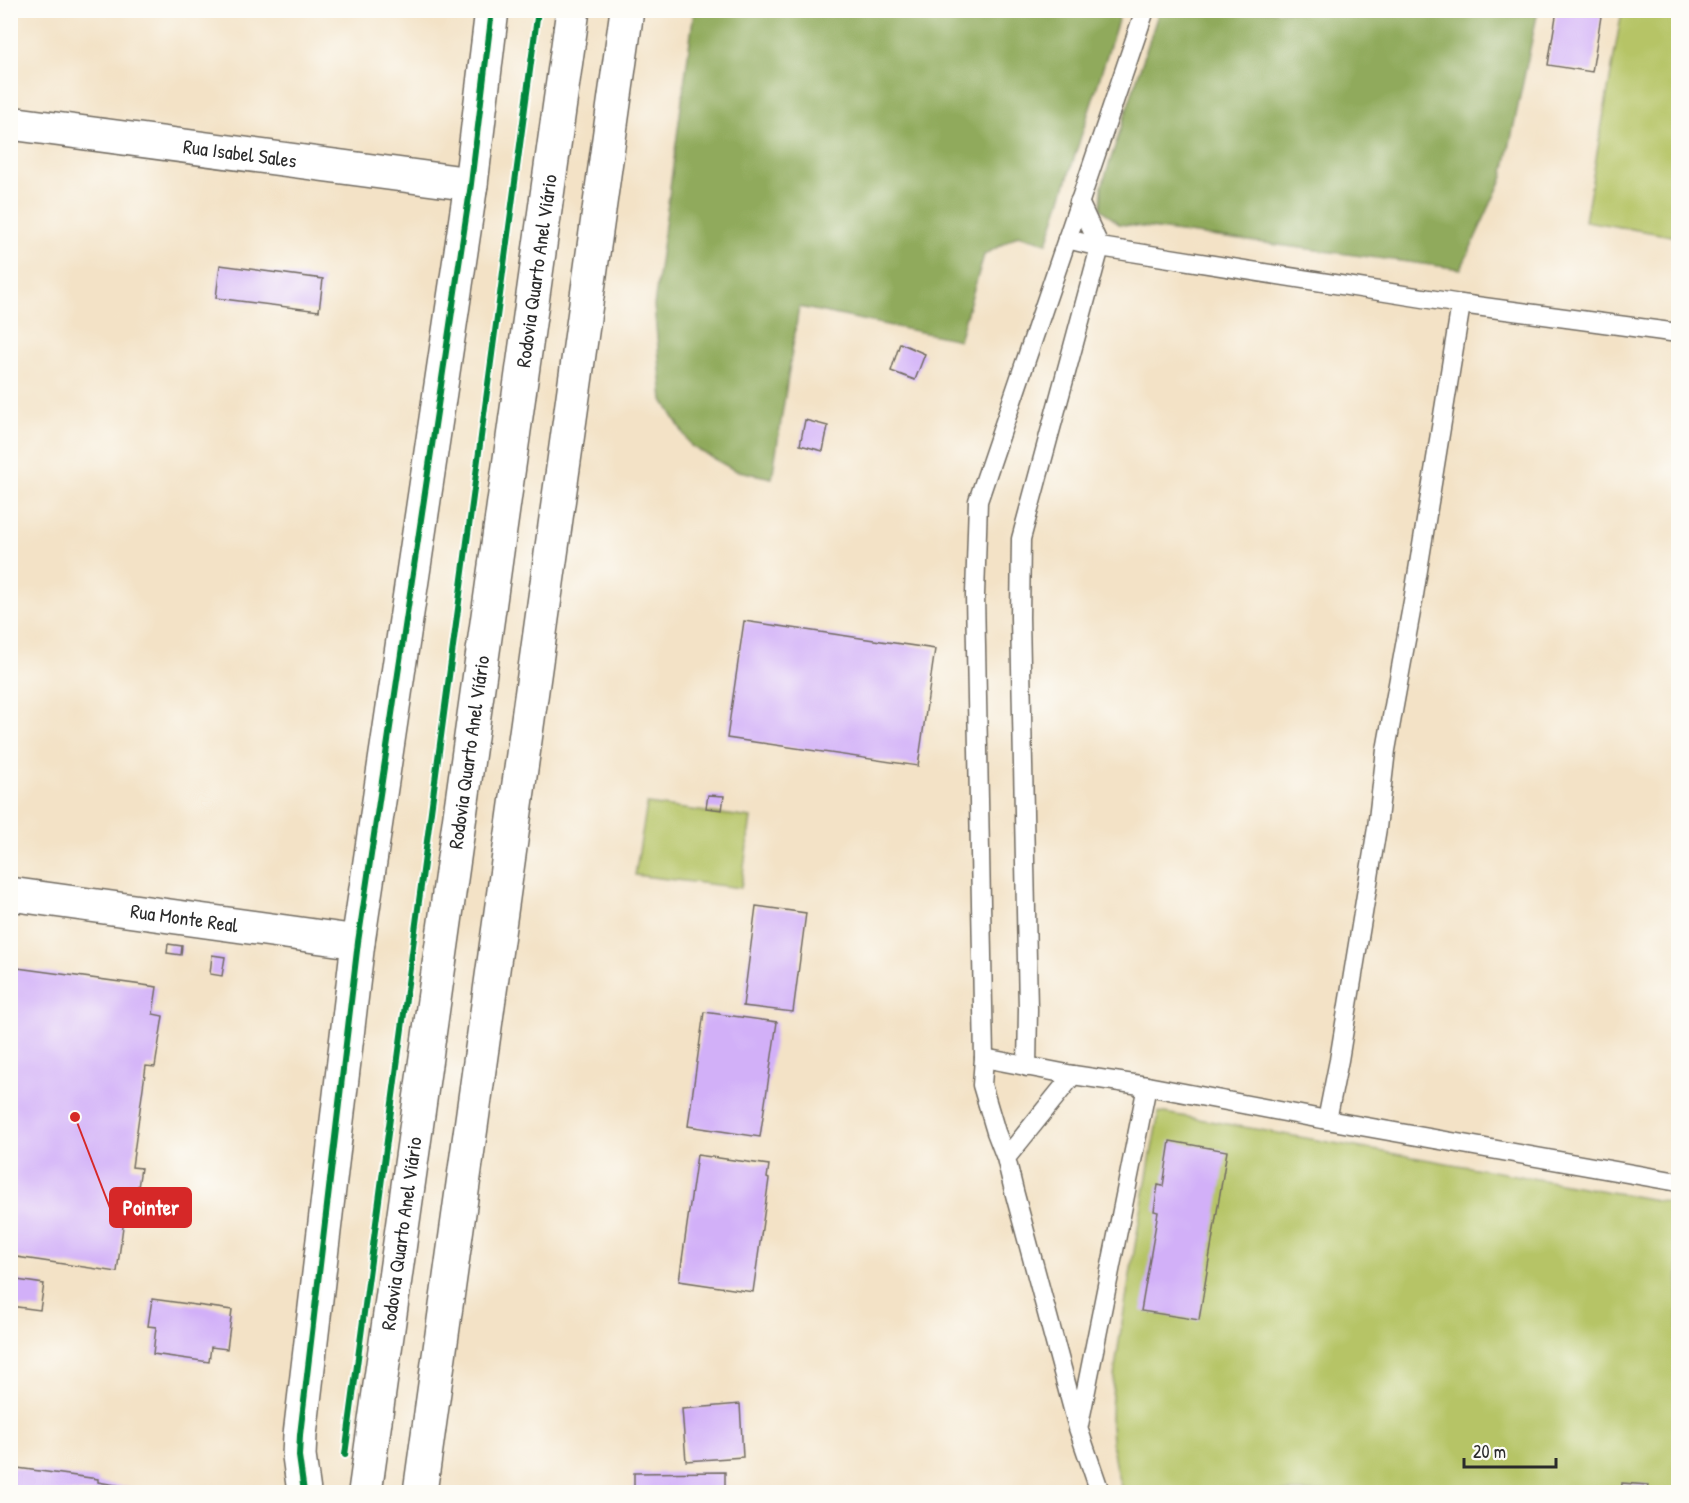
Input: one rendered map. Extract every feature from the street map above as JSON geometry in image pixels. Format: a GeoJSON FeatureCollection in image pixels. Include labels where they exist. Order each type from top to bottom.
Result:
{"type":"FeatureCollection","features":[{"type":"Feature","properties":{"kind":"main road"},"geometry":{"type":"LineString","coordinates":[[304,1492],[299,1456],[300,1435],[358,942],[471,184],[492,10]]}},
{"type":"Feature","properties":{"kind":"main road","name":"Rodovia Quarto Anel Viário"},"geometry":{"type":"LineString","coordinates":[[365,1492],[573,10]]}},
{"type":"Feature","properties":{"kind":"main road"},"geometry":{"type":"LineString","coordinates":[[420,1492],[627,10]]}},
{"type":"Feature","properties":{"kind":"main road","name":"Rua Isabel Sales"},"geometry":{"type":"LineString","coordinates":[[10,123],[471,184]]}},
{"type":"Feature","properties":{"kind":"main road","name":"Rua Monte Real"},"geometry":{"type":"LineString","coordinates":[[10,894],[358,942]]}},
{"type":"Feature","properties":{"kind":"lane"},"geometry":{"type":"LineString","coordinates":[[1100,1492],[1078,1428],[1006,1158],[982,1085],[984,1058],[975,595],[978,501],[1145,10]]}},
{"type":"Feature","properties":{"kind":"lane"},"geometry":{"type":"LineString","coordinates":[[1027,1067],[1028,997],[1020,628],[1021,539],[1100,247],[1079,202]]}},
{"type":"Feature","properties":{"kind":"lane"},"geometry":{"type":"LineString","coordinates":[[1067,239],[1100,247],[1461,304],[1678,333]]}},
{"type":"Feature","properties":{"kind":"lane"},"geometry":{"type":"LineString","coordinates":[[1327,1120],[1377,828],[1386,750],[1413,601],[1461,304]]}},
{"type":"Feature","properties":{"kind":"lane"},"geometry":{"type":"LineString","coordinates":[[984,1058],[1678,1182]]}},
{"type":"Feature","properties":{"kind":"lane"},"geometry":{"type":"LineString","coordinates":[[1006,1158],[1073,1075]]}},
{"type":"Feature","properties":{"kind":"lane"},"geometry":{"type":"LineString","coordinates":[[1078,1428],[1147,1086]]}},
{"type":"Feature","properties":{"kind":"green space"},"geometry":{"type":"Polygon","coordinates":[[[694,11],[1121,11],[1047,243],[1018,235],[984,255],[959,340],[799,307],[772,478],[734,470],[691,446],[663,400],[654,306],[694,11]]]}},
{"type":"Feature","properties":{"kind":"green space"},"geometry":{"type":"Polygon","coordinates":[[[1159,11],[1538,11],[1503,177],[1461,269],[1119,224],[1101,209],[1102,186],[1159,11]]]}},
{"type":"Feature","properties":{"kind":"green space"},"geometry":{"type":"Polygon","coordinates":[[[1622,11],[1678,11],[1678,237],[1585,221],[1622,11]]]}},
{"type":"Feature","properties":{"kind":"green space"},"geometry":{"type":"Polygon","coordinates":[[[647,804],[751,818],[741,888],[635,875],[647,804]]]}},
{"type":"Feature","properties":{"kind":"green space"},"geometry":{"type":"Polygon","coordinates":[[[1159,1112],[1678,1204],[1678,1492],[1123,1492],[1112,1443],[1112,1393],[1159,1112]]]}},
{"type":"Feature","properties":{"kind":"building"},"geometry":{"type":"Polygon","coordinates":[[[1557,10],[1602,10],[1592,72],[1548,65],[1557,10]]]}},
{"type":"Feature","properties":{"kind":"building"},"geometry":{"type":"Polygon","coordinates":[[[220,265],[323,279],[319,311],[216,298],[220,265]]]}},
{"type":"Feature","properties":{"kind":"building"},"geometry":{"type":"Polygon","coordinates":[[[900,343],[925,354],[915,380],[891,371],[900,343]]]}},
{"type":"Feature","properties":{"kind":"building"},"geometry":{"type":"Polygon","coordinates":[[[805,420],[828,426],[823,451],[800,445],[805,420]]]}},
{"type":"Feature","properties":{"kind":"building"},"geometry":{"type":"Polygon","coordinates":[[[744,621],[935,649],[918,766],[727,738],[744,621]]]}},
{"type":"Feature","properties":{"kind":"building"},"geometry":{"type":"Polygon","coordinates":[[[708,795],[724,796],[722,810],[706,808],[708,795]]]}},
{"type":"Feature","properties":{"kind":"building"},"geometry":{"type":"Polygon","coordinates":[[[756,906],[806,913],[793,1012],[743,1006],[756,906]]]}},
{"type":"Feature","properties":{"kind":"building"},"geometry":{"type":"Polygon","coordinates":[[[168,944],[182,946],[181,955],[167,953],[168,944]]]}},
{"type":"Feature","properties":{"kind":"building"},"geometry":{"type":"Polygon","coordinates":[[[212,955],[225,957],[222,976],[210,974],[212,955]]]}},
{"type":"Feature","properties":{"kind":"building"},"geometry":{"type":"Polygon","coordinates":[[[10,967],[157,987],[153,1014],[163,1016],[155,1067],[146,1066],[132,1167],[141,1168],[133,1220],[124,1219],[117,1272],[10,1256],[10,967]]]}},
{"type":"Feature","properties":{"kind":"building"},"geometry":{"type":"Polygon","coordinates":[[[704,1012],[777,1022],[760,1137],[688,1126],[704,1012]]]}},
{"type":"Feature","properties":{"kind":"building"},"geometry":{"type":"Polygon","coordinates":[[[1170,1141],[1227,1151],[1199,1320],[1141,1311],[1158,1212],[1154,1211],[1158,1185],[1163,1186],[1170,1141]]]}},
{"type":"Feature","properties":{"kind":"building"},"geometry":{"type":"Polygon","coordinates":[[[697,1155],[769,1165],[753,1292],[679,1281],[697,1155]]]}},
{"type":"Feature","properties":{"kind":"building"},"geometry":{"type":"Polygon","coordinates":[[[10,1279],[44,1284],[40,1310],[10,1306],[10,1279]]]}},
{"type":"Feature","properties":{"kind":"building"},"geometry":{"type":"Polygon","coordinates":[[[152,1299],[232,1310],[227,1349],[211,1347],[209,1362],[153,1354],[156,1327],[148,1326],[152,1299]]]}},
{"type":"Feature","properties":{"kind":"building"},"geometry":{"type":"Polygon","coordinates":[[[740,1404],[743,1457],[686,1461],[682,1409],[740,1404]]]}},
{"type":"Feature","properties":{"kind":"building"},"geometry":{"type":"Polygon","coordinates":[[[10,1467],[98,1479],[98,1482],[156,1492],[10,1492],[10,1467]]]}},
{"type":"Feature","properties":{"kind":"building"},"geometry":{"type":"Polygon","coordinates":[[[725,1472],[725,1492],[634,1492],[634,1473],[725,1472]]]}},
{"type":"Feature","properties":{"kind":"building"},"geometry":{"type":"Polygon","coordinates":[[[1622,1483],[1648,1485],[1647,1492],[1621,1492],[1622,1483]]]}},
{"type":"Feature","properties":{"kind":"cycle path"},"geometry":{"type":"LineString","coordinates":[[304,1492],[299,1456],[300,1435],[358,942],[471,184],[492,10]]}},
{"type":"Feature","properties":{"kind":"cycle path"},"geometry":{"type":"LineString","coordinates":[[345,1455],[538,10]]}},
{"type":"Feature","properties":{"kind":"place","name":"Pointer"},"geometry":{"type":"Point","coordinates":[75,1117]}}]}
